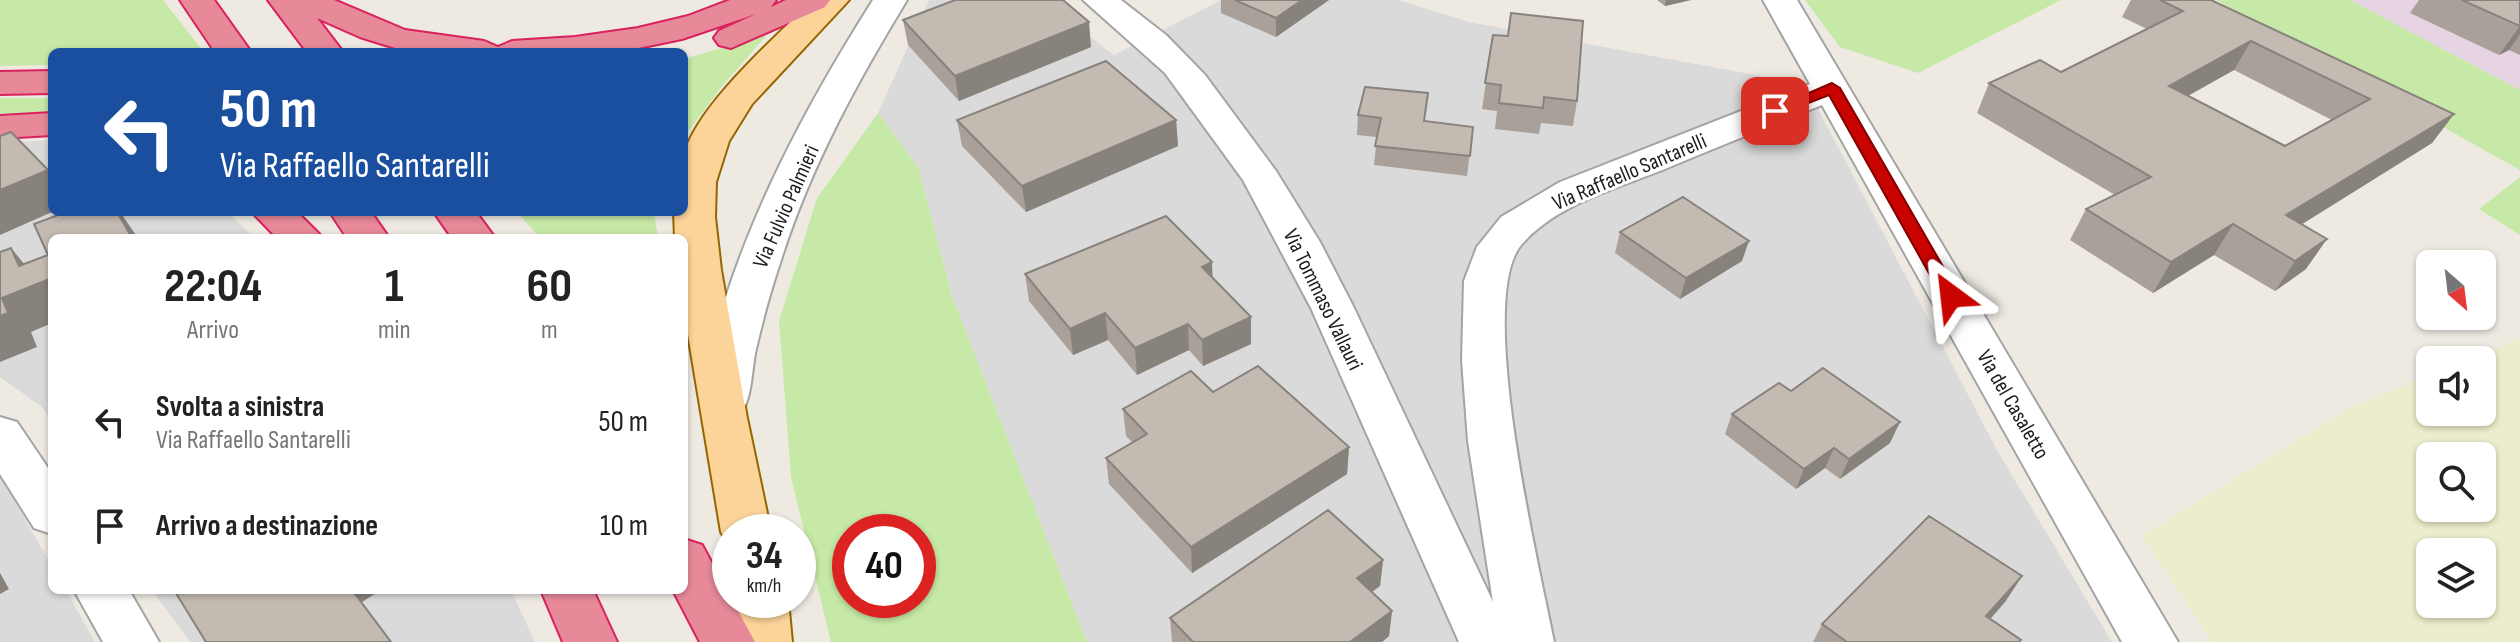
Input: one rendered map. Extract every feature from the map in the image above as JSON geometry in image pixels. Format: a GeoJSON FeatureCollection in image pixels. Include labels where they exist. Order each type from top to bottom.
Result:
{"type":"FeatureCollection","features":[{"type":"Feature","properties":{"kind":"highway"},"geometry":{"type":"LineString","coordinates":[[197,0],[230,48]]}},
{"type":"Feature","properties":{"kind":"highway"},"geometry":{"type":"LineString","coordinates":[[285,0],[322,48]]}},
{"type":"Feature","properties":{"kind":"highway"},"geometry":{"type":"LineString","coordinates":[[308,0],[361,28],[397,41],[434,48]]}},
{"type":"Feature","properties":{"kind":"highway"},"geometry":{"type":"LineString","coordinates":[[551,48],[629,40],[698,23],[759,0]]}},
{"type":"Feature","properties":{"kind":"highway"},"geometry":{"type":"LineString","coordinates":[[688,50],[755,29],[813,0]]}},
{"type":"Feature","properties":{"kind":"highway"},"geometry":{"type":"LineString","coordinates":[[0,83],[48,82]]}},
{"type":"Feature","properties":{"kind":"highway"},"geometry":{"type":"LineString","coordinates":[[0,127],[48,124]]}},
{"type":"Feature","properties":{"kind":"highway"},"geometry":{"type":"LineString","coordinates":[[277,216],[297,234]]}},
{"type":"Feature","properties":{"kind":"highway"},"geometry":{"type":"LineString","coordinates":[[353,216],[365,234]]}},
{"type":"Feature","properties":{"kind":"highway"},"geometry":{"type":"LineString","coordinates":[[457,216],[471,234]]}},
{"type":"Feature","properties":{"kind":"highway"},"geometry":{"type":"LineString","coordinates":[[688,567],[728,642]]}},
{"type":"Feature","properties":{"kind":"highway"},"geometry":{"type":"LineString","coordinates":[[569,594],[590,642]]}},
{"type":"Feature","properties":{"kind":"main road"},"geometry":{"type":"LineString","coordinates":[[742,514],[723,428],[698,256],[695,193],[700,165],[730,111],[832,0]]}},
{"type":"Feature","properties":{"kind":"main road"},"geometry":{"type":"LineString","coordinates":[[763,618],[765,642]]}},
{"type":"Feature","properties":{"kind":"street","name":"Via Fulvio Palmieri"},"geometry":{"type":"LineString","coordinates":[[723,428],[734,341],[745,300],[784,201],[820,127],[890,0]]}},
{"type":"Feature","properties":{"kind":"street","name":"Via Tommaso Vallauri"},"geometry":{"type":"LineString","coordinates":[[1100,0],[1139,30],[1180,68],[1252,161],[1325,293],[1451,574],[1486,642]]}},
{"type":"Feature","properties":{"kind":"street","name":"Via del Casaletto"},"geometry":{"type":"LineString","coordinates":[[1780,0],[2151,642]]}},
{"type":"Feature","properties":{"kind":"street","name":"Via Raffaello Santarelli"},"geometry":{"type":"LineString","coordinates":[[1527,642],[1483,377],[1484,295],[1489,262],[1505,234],[1535,211],[1574,191],[1832,88]]}},
{"type":"Feature","properties":{"kind":"street"},"geometry":{"type":"LineString","coordinates":[[0,435],[48,508]]}},
{"type":"Feature","properties":{"kind":"street"},"geometry":{"type":"LineString","coordinates":[[102,594],[132,642]]}},
{"type":"Feature","properties":{"kind":"shaded area"},"geometry":{"type":"Polygon","coordinates":[[[929,0],[1041,0],[1114,55],[1221,0],[1398,0],[1469,22],[1805,84],[1998,452],[2112,642],[1087,642],[952,296],[918,167],[878,113],[929,0]]]}},
{"type":"Feature","properties":{"kind":"shaded area"},"geometry":{"type":"Polygon","coordinates":[[[2350,0],[2520,0],[2520,90],[2350,0]]]}},
{"type":"Feature","properties":{"kind":"shaded area"},"geometry":{"type":"Polygon","coordinates":[[[48,140],[48,216],[231,216],[251,234],[48,234],[48,417],[42,407],[0,377],[0,143],[48,140]]]}},
{"type":"Feature","properties":{"kind":"shaded area"},"geometry":{"type":"Polygon","coordinates":[[[0,476],[48,559],[48,594],[68,594],[95,642],[0,642],[0,476]]]}},
{"type":"Feature","properties":{"kind":"shaded area"},"geometry":{"type":"Polygon","coordinates":[[[155,594],[513,594],[535,642],[190,642],[155,594]]]}},
{"type":"Feature","properties":{"kind":"green space"},"geometry":{"type":"Polygon","coordinates":[[[0,0],[163,0],[201,48],[48,48],[48,65],[0,66],[0,0]]]}},
{"type":"Feature","properties":{"kind":"green space"},"geometry":{"type":"Polygon","coordinates":[[[1805,0],[2061,0],[1918,73],[1840,47],[1805,0]]]}},
{"type":"Feature","properties":{"kind":"green space"},"geometry":{"type":"Polygon","coordinates":[[[2216,0],[2350,0],[2520,90],[2520,170],[2216,0]]]}},
{"type":"Feature","properties":{"kind":"green space"},"geometry":{"type":"Polygon","coordinates":[[[767,35],[723,85],[688,132],[688,58],[767,35]]]}},
{"type":"Feature","properties":{"kind":"green space"},"geometry":{"type":"Polygon","coordinates":[[[0,98],[48,98],[48,114],[0,119],[0,98]]]}},
{"type":"Feature","properties":{"kind":"green space"},"geometry":{"type":"Polygon","coordinates":[[[878,113],[918,167],[952,296],[1087,642],[831,642],[816,580],[816,514],[800,514],[791,477],[779,321],[817,198],[878,113]]]}},
{"type":"Feature","properties":{"kind":"green space"},"geometry":{"type":"Polygon","coordinates":[[[2520,177],[2520,235],[2479,209],[2520,177]]]}},
{"type":"Feature","properties":{"kind":"green space"},"geometry":{"type":"Polygon","coordinates":[[[521,216],[655,216],[657,234],[536,234],[521,216]]]}},
{"type":"Feature","properties":{"kind":"green space"},"geometry":{"type":"Polygon","coordinates":[[[2520,338],[2520,642],[2212,642],[2142,536],[2351,407],[2416,381],[2416,426],[2496,426],[2496,348],[2520,338]]]}},
{"type":"Feature","properties":{"kind":"building"},"geometry":{"type":"Polygon","coordinates":[[[955,0],[1063,0],[1089,22],[955,76],[903,20],[955,0]]]}},
{"type":"Feature","properties":{"kind":"building"},"geometry":{"type":"Polygon","coordinates":[[[1235,0],[1302,0],[1276,18],[1235,0]]]}},
{"type":"Feature","properties":{"kind":"building"},"geometry":{"type":"Polygon","coordinates":[[[2160,0],[2211,0],[2454,114],[2286,215],[2327,239],[2295,261],[2233,224],[2171,262],[2086,209],[2151,177],[1989,83],[2040,60],[2061,72],[2183,11],[2160,0]],[[2251,41],[2169,86],[2285,146],[2370,99],[2251,41]]]}},
{"type":"Feature","properties":{"kind":"building"},"geometry":{"type":"Polygon","coordinates":[[[2462,0],[2520,0],[2520,26],[2462,0]]]}},
{"type":"Feature","properties":{"kind":"building"},"geometry":{"type":"Polygon","coordinates":[[[1511,13],[1583,21],[1577,101],[1544,97],[1543,108],[1499,103],[1501,85],[1485,83],[1493,35],[1508,36],[1511,13]]]}},
{"type":"Feature","properties":{"kind":"building"},"geometry":{"type":"Polygon","coordinates":[[[1106,61],[1176,120],[1022,186],[957,120],[1106,61]]]}},
{"type":"Feature","properties":{"kind":"building"},"geometry":{"type":"Polygon","coordinates":[[[1365,87],[1428,93],[1424,121],[1473,127],[1470,156],[1375,146],[1381,118],[1358,115],[1365,87]]]}},
{"type":"Feature","properties":{"kind":"building"},"geometry":{"type":"Polygon","coordinates":[[[11,132],[48,170],[0,190],[0,136],[11,132]]]}},
{"type":"Feature","properties":{"kind":"building"},"geometry":{"type":"Polygon","coordinates":[[[1683,197],[1749,241],[1686,278],[1620,232],[1683,197]]]}},
{"type":"Feature","properties":{"kind":"building"},"geometry":{"type":"Polygon","coordinates":[[[55,216],[119,216],[130,234],[48,234],[48,255],[34,224],[55,216]]]}},
{"type":"Feature","properties":{"kind":"building"},"geometry":{"type":"Polygon","coordinates":[[[1166,216],[1212,262],[1202,267],[1251,317],[1202,340],[1188,324],[1135,348],[1105,313],[1070,329],[1025,274],[1166,216]]]}},
{"type":"Feature","properties":{"kind":"building"},"geometry":{"type":"Polygon","coordinates":[[[11,248],[19,266],[48,255],[48,280],[2,298],[8,313],[0,316],[0,252],[11,248]]]}},
{"type":"Feature","properties":{"kind":"building"},"geometry":{"type":"Polygon","coordinates":[[[1258,366],[1349,447],[1191,547],[1106,458],[1147,434],[1123,409],[1191,371],[1213,392],[1258,366]]]}},
{"type":"Feature","properties":{"kind":"building"},"geometry":{"type":"Polygon","coordinates":[[[1823,368],[1900,422],[1849,459],[1834,448],[1804,469],[1732,414],[1779,383],[1791,391],[1823,368]]]}},
{"type":"Feature","properties":{"kind":"building"},"geometry":{"type":"Polygon","coordinates":[[[1328,510],[1383,560],[1357,578],[1392,611],[1350,642],[1193,642],[1170,618],[1328,510]]]}},
{"type":"Feature","properties":{"kind":"building"},"geometry":{"type":"Polygon","coordinates":[[[1929,516],[2022,576],[1986,616],[2021,640],[2019,642],[1847,642],[1822,624],[1929,516]]]}},
{"type":"Feature","properties":{"kind":"building"},"geometry":{"type":"Polygon","coordinates":[[[176,594],[355,594],[391,642],[206,642],[176,594]]]}},
{"type":"Feature","properties":{"kind":"route"},"geometry":{"type":"LineString","coordinates":[[1775,111],[1832,88],[1951,296]]}}]}
